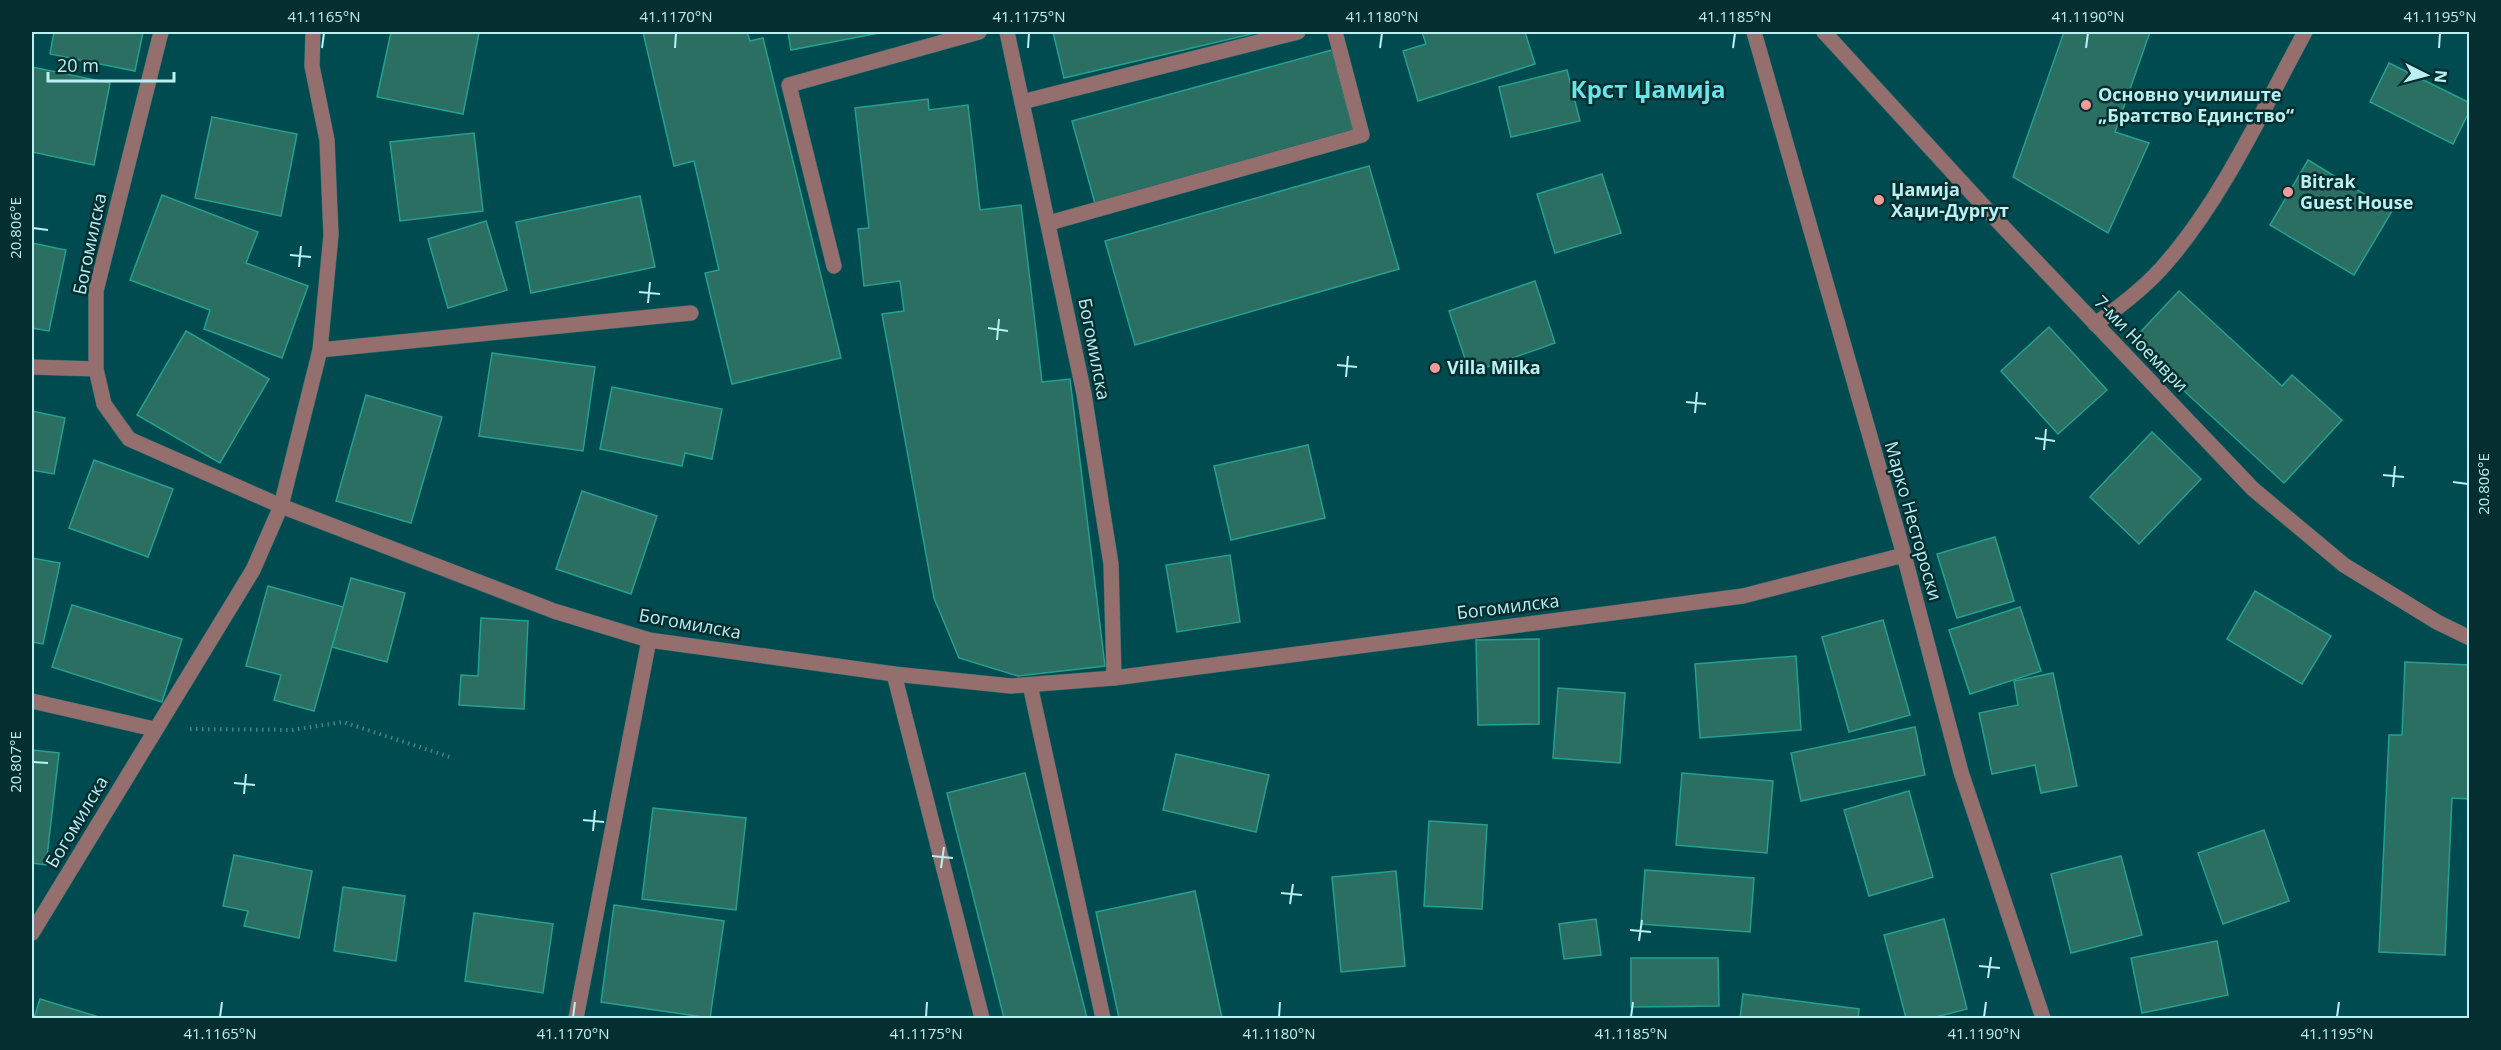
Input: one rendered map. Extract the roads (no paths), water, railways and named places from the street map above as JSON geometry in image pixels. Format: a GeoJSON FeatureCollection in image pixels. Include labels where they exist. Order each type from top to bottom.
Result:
{"type":"FeatureCollection","features":[{"type":"Feature","properties":{"kind":"street","name":"Богомилска"},"geometry":{"type":"LineString","coordinates":[[162,32],[96,291],[96,369],[104,404],[129,439],[281,506],[554,611],[649,640],[894,674],[1011,686],[1030,685],[1114,678],[1743,596],[1904,555]]}},
{"type":"Feature","properties":{"kind":"street","name":"Богомилска"},"geometry":{"type":"LineString","coordinates":[[32,933],[154,729],[253,570],[281,506],[320,350],[331,236],[327,140],[312,66],[313,32]]}},
{"type":"Feature","properties":{"kind":"street"},"geometry":{"type":"LineString","coordinates":[[834,266],[789,85],[979,32]]}},
{"type":"Feature","properties":{"kind":"street","name":"Богомилска"},"geometry":{"type":"LineString","coordinates":[[1007,32],[1050,223],[1084,394],[1111,564],[1114,678]]}},
{"type":"Feature","properties":{"kind":"street"},"geometry":{"type":"LineString","coordinates":[[1022,102],[1298,32]]}},
{"type":"Feature","properties":{"kind":"street"},"geometry":{"type":"LineString","coordinates":[[1050,223],[1362,135],[1335,32]]}},
{"type":"Feature","properties":{"kind":"street","name":"Марко Нестороски"},"geometry":{"type":"LineString","coordinates":[[1754,32],[1904,555],[1961,772],[2043,1018]]}},
{"type":"Feature","properties":{"kind":"street","name":"7-ми Ноември"},"geometry":{"type":"LineString","coordinates":[[1824,32],[2095,324],[2253,489],[2344,565],[2437,622],[2469,638]]}},
{"type":"Feature","properties":{"kind":"street"},"geometry":{"type":"LineString","coordinates":[[2095,324],[2123,304],[2167,262],[2214,198],[2305,32]]}},
{"type":"Feature","properties":{"kind":"street"},"geometry":{"type":"LineString","coordinates":[[320,350],[691,313]]}},
{"type":"Feature","properties":{"kind":"street"},"geometry":{"type":"LineString","coordinates":[[32,367],[96,369]]}},
{"type":"Feature","properties":{"kind":"street"},"geometry":{"type":"LineString","coordinates":[[576,1018],[649,640]]}},
{"type":"Feature","properties":{"kind":"street"},"geometry":{"type":"LineString","coordinates":[[894,674],[982,1018]]}},
{"type":"Feature","properties":{"kind":"street"},"geometry":{"type":"LineString","coordinates":[[1030,685],[1103,1018]]}},
{"type":"Feature","properties":{"kind":"street"},"geometry":{"type":"LineString","coordinates":[[32,701],[154,729]]}},
{"type":"Feature","properties":{"kind":"place","name":"Основно училиште „Братство Единство“"},"geometry":{"type":"Point","coordinates":[2086,105]}},
{"type":"Feature","properties":{"kind":"place","name":"Bitrak Guest House"},"geometry":{"type":"Point","coordinates":[2288,192]}},
{"type":"Feature","properties":{"kind":"place","name":"Џамија Хаџи-Дургут"},"geometry":{"type":"Point","coordinates":[1879,200]}},
{"type":"Feature","properties":{"kind":"place","name":"Villa Milka"},"geometry":{"type":"Point","coordinates":[1435,368]}},
{"type":"Feature","properties":{"kind":"district","name":"Крст Џамија"},"geometry":{"type":"Point","coordinates":[1648,90]}}]}
